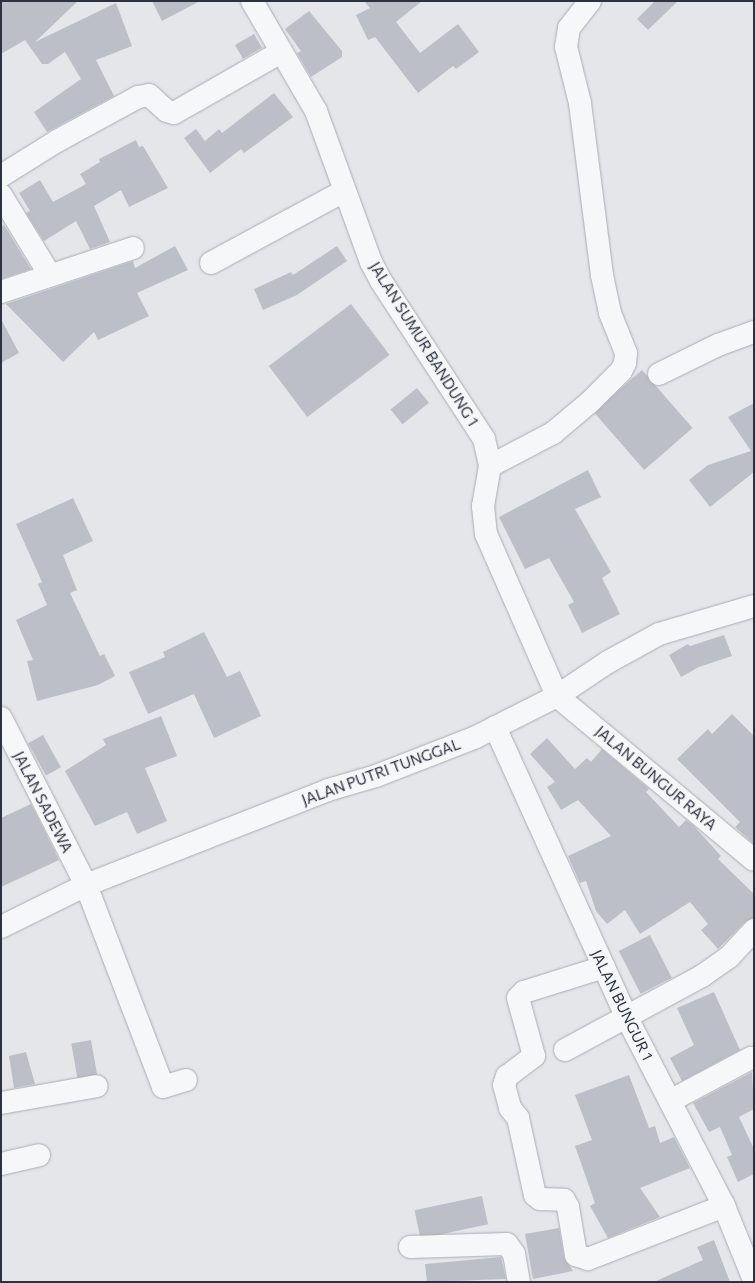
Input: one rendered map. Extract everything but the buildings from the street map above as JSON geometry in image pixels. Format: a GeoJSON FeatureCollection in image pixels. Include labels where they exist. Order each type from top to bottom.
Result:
{"type":"FeatureCollection","features":[{"type":"Feature","properties":{"kind":"street","name":"JALAN SUMUR BANDUNG 1"},"geometry":{"type":"LineString","coordinates":[[254,1],[281,52],[316,111],[374,268],[484,439],[490,466],[483,506],[486,534],[557,696]]}},
{"type":"Feature","properties":{"kind":"street"},"geometry":{"type":"LineString","coordinates":[[490,466],[553,433],[600,392],[625,363],[626,354],[610,313],[603,282],[580,103],[566,47],[569,28],[590,1]]}},
{"type":"Feature","properties":{"kind":"street"},"geometry":{"type":"LineString","coordinates":[[1,176],[57,140],[138,97],[149,95],[166,111],[174,113],[281,52]]}},
{"type":"Feature","properties":{"kind":"street"},"geometry":{"type":"LineString","coordinates":[[211,264],[344,190]]}},
{"type":"Feature","properties":{"kind":"street"},"geometry":{"type":"LineString","coordinates":[[1,195],[50,275]]}},
{"type":"Feature","properties":{"kind":"street"},"geometry":{"type":"LineString","coordinates":[[1,292],[133,248]]}},
{"type":"Feature","properties":{"kind":"street"},"geometry":{"type":"LineString","coordinates":[[659,374],[718,345],[754,332]]}},
{"type":"Feature","properties":{"kind":"street","name":"JALAN PUTRI TUNGGAL"},"geometry":{"type":"LineString","coordinates":[[1,927],[86,885],[328,790],[409,764],[495,728],[557,696],[608,662],[660,634],[754,606]]}},
{"type":"Feature","properties":{"kind":"street","name":"JALAN BUNGUR RAYA"},"geometry":{"type":"LineString","coordinates":[[557,696],[754,860]]}},
{"type":"Feature","properties":{"kind":"street","name":"JALAN SADEWA"},"geometry":{"type":"LineString","coordinates":[[1,718],[8,748],[86,885],[163,1087],[186,1080]]}},
{"type":"Feature","properties":{"kind":"street","name":"JALAN BUNGUR 1"},"geometry":{"type":"LineString","coordinates":[[495,728],[626,1016],[724,1206],[754,1280]]}},
{"type":"Feature","properties":{"kind":"street"},"geometry":{"type":"LineString","coordinates":[[565,1050],[719,965],[754,930]]}},
{"type":"Feature","properties":{"kind":"street"},"geometry":{"type":"LineString","coordinates":[[604,967],[524,992],[518,998],[534,1056],[507,1076],[504,1085],[510,1108],[518,1118],[535,1195],[540,1199],[564,1200],[568,1206],[576,1255],[588,1259],[724,1206]]}},
{"type":"Feature","properties":{"kind":"street"},"geometry":{"type":"LineString","coordinates":[[672,1105],[752,1062]]}},
{"type":"Feature","properties":{"kind":"street"},"geometry":{"type":"LineString","coordinates":[[1,1103],[97,1086]]}},
{"type":"Feature","properties":{"kind":"street"},"geometry":{"type":"LineString","coordinates":[[1,1164],[39,1156]]}},
{"type":"Feature","properties":{"kind":"street"},"geometry":{"type":"LineString","coordinates":[[410,1247],[506,1244],[514,1254],[519,1282]]}}]}
